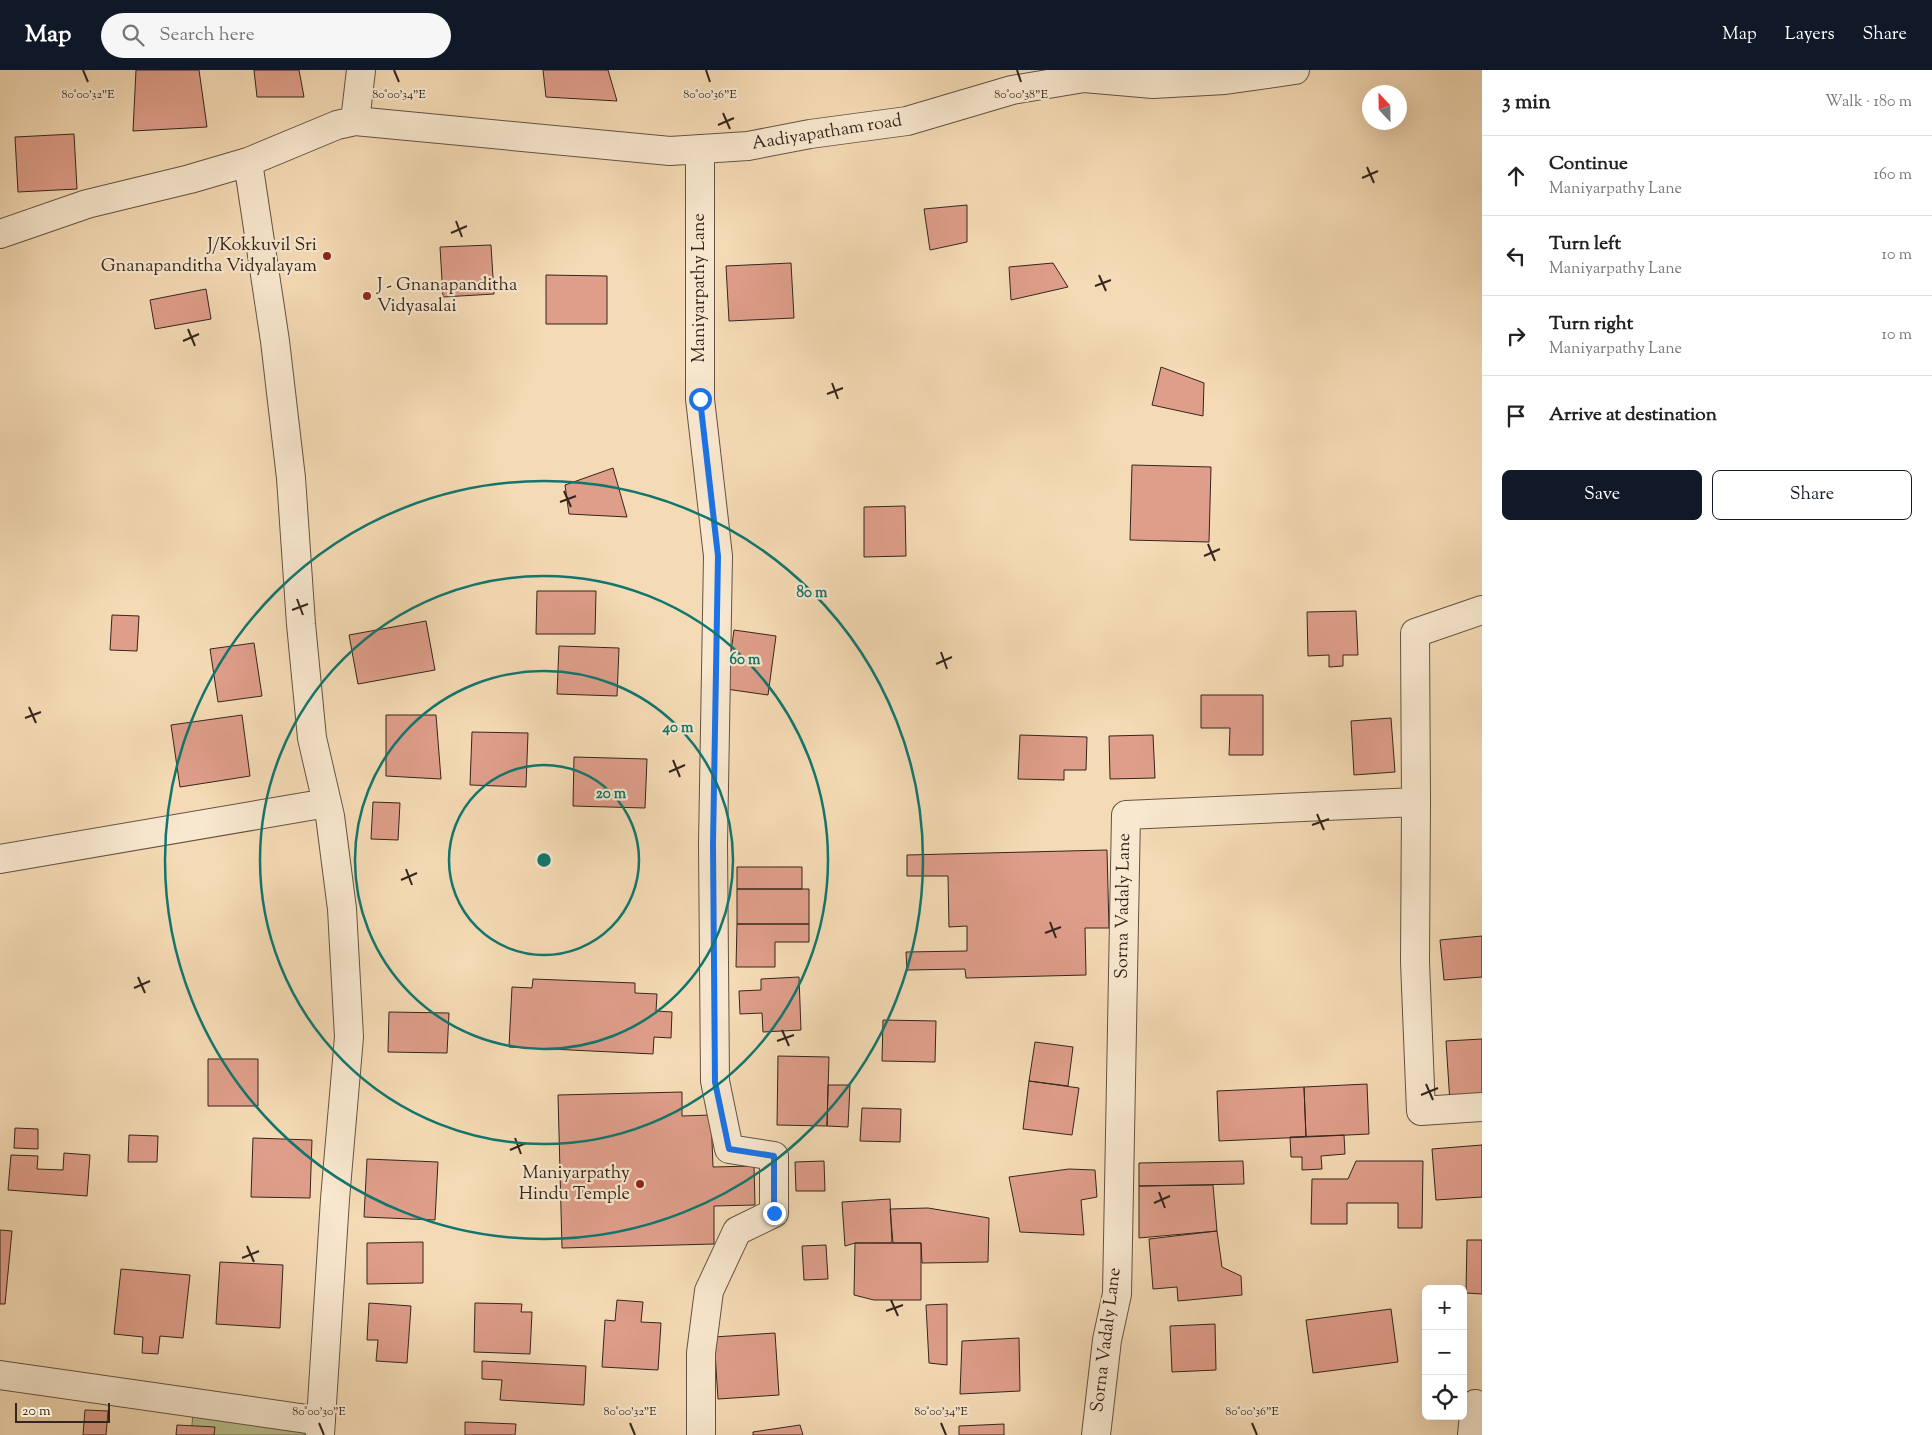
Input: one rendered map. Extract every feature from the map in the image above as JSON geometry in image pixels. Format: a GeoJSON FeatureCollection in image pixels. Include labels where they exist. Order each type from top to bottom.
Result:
{"type":"FeatureCollection","features":[{"type":"Feature","properties":{"kind":"street"},"geometry":{"type":"LineString","coordinates":[[0,234],[87,204],[190,179],[248,162],[337,125],[355,120],[361,70]]}},
{"type":"Feature","properties":{"kind":"street","name":"Aadiyapatham road"},"geometry":{"type":"LineString","coordinates":[[355,120],[670,151],[748,146],[810,134],[907,121],[1012,90],[1084,78],[1153,84],[1226,80],[1295,70]]}},
{"type":"Feature","properties":{"kind":"street","name":"Maniyarpathy Lane"},"geometry":{"type":"LineString","coordinates":[[700,149],[700,399],[718,556],[713,844],[715,1082],[729,1149],[774,1156],[774,1213],[737,1231],[709,1291],[701,1353],[701,1435]]}},
{"type":"Feature","properties":{"kind":"street"},"geometry":{"type":"LineString","coordinates":[[0,1375],[320,1428],[334,1199],[349,1037],[342,909],[327,802],[312,738],[301,624],[291,478],[275,341],[248,162]]}},
{"type":"Feature","properties":{"kind":"street"},"geometry":{"type":"LineString","coordinates":[[1482,610],[1415,634],[1415,962],[1421,1111],[1482,1107]]}},
{"type":"Feature","properties":{"kind":"street"},"geometry":{"type":"LineString","coordinates":[[0,859],[327,802]]}},
{"type":"Feature","properties":{"kind":"street","name":"Sorna Vadaly Lane"},"geometry":{"type":"LineString","coordinates":[[1096,1435],[1107,1340],[1117,1294],[1126,815],[1416,802]]}},
{"type":"Feature","properties":{"kind":"street"},"geometry":{"type":"LineString","coordinates":[[1472,1435],[1475,1404]]}},
{"type":"Feature","properties":{"kind":"green space"},"geometry":{"type":"Polygon","coordinates":[[[194,1403],[320,1435],[191,1435],[194,1403]]]}},
{"type":"Feature","properties":{"kind":"building"},"geometry":{"type":"Polygon","coordinates":[[[136,70],[199,70],[207,127],[133,131],[136,70]]]}},
{"type":"Feature","properties":{"kind":"building"},"geometry":{"type":"Polygon","coordinates":[[[254,70],[299,70],[304,97],[257,97],[254,70]]]}},
{"type":"Feature","properties":{"kind":"building"},"geometry":{"type":"Polygon","coordinates":[[[543,70],[608,70],[617,101],[546,97],[543,70]]]}},
{"type":"Feature","properties":{"kind":"building"},"geometry":{"type":"Polygon","coordinates":[[[74,134],[77,189],[18,192],[15,137],[74,134]]]}},
{"type":"Feature","properties":{"kind":"building"},"geometry":{"type":"Polygon","coordinates":[[[967,205],[967,242],[930,250],[924,209],[967,205]]]}},
{"type":"Feature","properties":{"kind":"building"},"geometry":{"type":"Polygon","coordinates":[[[491,245],[494,294],[443,297],[440,247],[491,245]]]}},
{"type":"Feature","properties":{"kind":"building"},"geometry":{"type":"Polygon","coordinates":[[[791,263],[794,318],[729,321],[726,266],[791,263]]]}},
{"type":"Feature","properties":{"kind":"building"},"geometry":{"type":"Polygon","coordinates":[[[1053,263],[1068,287],[1011,300],[1009,267],[1053,263]]]}},
{"type":"Feature","properties":{"kind":"building"},"geometry":{"type":"Polygon","coordinates":[[[546,275],[607,276],[607,324],[546,324],[546,275]]]}},
{"type":"Feature","properties":{"kind":"building"},"geometry":{"type":"Polygon","coordinates":[[[206,289],[211,319],[155,329],[150,300],[206,289]]]}},
{"type":"Feature","properties":{"kind":"building"},"geometry":{"type":"Polygon","coordinates":[[[1161,367],[1204,383],[1203,416],[1152,405],[1161,367]]]}},
{"type":"Feature","properties":{"kind":"building"},"geometry":{"type":"Polygon","coordinates":[[[1132,465],[1211,467],[1209,542],[1130,540],[1132,465]]]}},
{"type":"Feature","properties":{"kind":"building"},"geometry":{"type":"Polygon","coordinates":[[[613,468],[627,517],[569,514],[565,485],[613,468]]]}},
{"type":"Feature","properties":{"kind":"building"},"geometry":{"type":"Polygon","coordinates":[[[905,506],[906,556],[864,557],[864,507],[905,506]]]}},
{"type":"Feature","properties":{"kind":"building"},"geometry":{"type":"Polygon","coordinates":[[[537,591],[596,591],[595,634],[536,634],[537,591]]]}},
{"type":"Feature","properties":{"kind":"building"},"geometry":{"type":"Polygon","coordinates":[[[1356,611],[1358,655],[1343,655],[1343,666],[1329,667],[1329,655],[1308,656],[1307,612],[1356,611]]]}},
{"type":"Feature","properties":{"kind":"building"},"geometry":{"type":"Polygon","coordinates":[[[112,615],[139,616],[137,651],[110,650],[112,615]]]}},
{"type":"Feature","properties":{"kind":"building"},"geometry":{"type":"Polygon","coordinates":[[[426,621],[435,670],[358,684],[349,635],[426,621]]]}},
{"type":"Feature","properties":{"kind":"building"},"geometry":{"type":"Polygon","coordinates":[[[734,630],[776,636],[768,695],[726,689],[734,630]]]}},
{"type":"Feature","properties":{"kind":"building"},"geometry":{"type":"Polygon","coordinates":[[[254,643],[262,696],[218,702],[210,649],[254,643]]]}},
{"type":"Feature","properties":{"kind":"building"},"geometry":{"type":"Polygon","coordinates":[[[559,646],[619,648],[617,696],[557,694],[559,646]]]}},
{"type":"Feature","properties":{"kind":"building"},"geometry":{"type":"Polygon","coordinates":[[[1201,695],[1263,695],[1263,755],[1229,755],[1230,728],[1201,728],[1201,695]]]}},
{"type":"Feature","properties":{"kind":"building"},"geometry":{"type":"Polygon","coordinates":[[[242,715],[250,776],[180,787],[171,725],[242,715]]]}},
{"type":"Feature","properties":{"kind":"building"},"geometry":{"type":"Polygon","coordinates":[[[386,715],[436,715],[441,779],[386,776],[386,715]]]}},
{"type":"Feature","properties":{"kind":"building"},"geometry":{"type":"Polygon","coordinates":[[[1391,718],[1395,772],[1354,775],[1351,721],[1391,718]]]}},
{"type":"Feature","properties":{"kind":"building"},"geometry":{"type":"Polygon","coordinates":[[[472,732],[528,733],[526,787],[470,785],[472,732]]]}},
{"type":"Feature","properties":{"kind":"building"},"geometry":{"type":"Polygon","coordinates":[[[1020,735],[1087,737],[1086,770],[1064,770],[1064,780],[1018,779],[1020,735]]]}},
{"type":"Feature","properties":{"kind":"building"},"geometry":{"type":"Polygon","coordinates":[[[1153,735],[1155,778],[1110,779],[1109,736],[1153,735]]]}},
{"type":"Feature","properties":{"kind":"building"},"geometry":{"type":"Polygon","coordinates":[[[574,757],[647,759],[645,808],[573,806],[574,757]]]}},
{"type":"Feature","properties":{"kind":"building"},"geometry":{"type":"Polygon","coordinates":[[[373,802],[400,803],[398,840],[371,839],[373,802]]]}},
{"type":"Feature","properties":{"kind":"building"},"geometry":{"type":"Polygon","coordinates":[[[1107,850],[1109,928],[1085,928],[1086,975],[966,978],[965,969],[907,970],[906,952],[967,951],[967,926],[949,927],[948,876],[907,876],[907,855],[1107,850]]]}},
{"type":"Feature","properties":{"kind":"building"},"geometry":{"type":"Polygon","coordinates":[[[737,867],[802,867],[802,889],[737,889],[737,867]]]}},
{"type":"Feature","properties":{"kind":"building"},"geometry":{"type":"Polygon","coordinates":[[[737,889],[809,889],[809,924],[737,924],[737,889]]]}},
{"type":"Feature","properties":{"kind":"building"},"geometry":{"type":"Polygon","coordinates":[[[737,924],[809,924],[809,942],[775,942],[775,967],[736,967],[737,924]]]}},
{"type":"Feature","properties":{"kind":"building"},"geometry":{"type":"Polygon","coordinates":[[[1482,936],[1482,977],[1444,980],[1440,940],[1482,936]]]}},
{"type":"Feature","properties":{"kind":"building"},"geometry":{"type":"Polygon","coordinates":[[[799,977],[801,1030],[763,1032],[762,1013],[740,1014],[739,991],[761,990],[761,979],[799,977]]]}},
{"type":"Feature","properties":{"kind":"building"},"geometry":{"type":"Polygon","coordinates":[[[533,979],[635,983],[635,993],[657,994],[656,1011],[672,1012],[671,1038],[654,1037],[653,1054],[509,1047],[512,987],[532,988],[533,979]]]}},
{"type":"Feature","properties":{"kind":"building"},"geometry":{"type":"Polygon","coordinates":[[[389,1012],[449,1013],[447,1053],[388,1052],[389,1012]]]}},
{"type":"Feature","properties":{"kind":"building"},"geometry":{"type":"Polygon","coordinates":[[[883,1020],[936,1021],[935,1062],[882,1061],[883,1020]]]}},
{"type":"Feature","properties":{"kind":"building"},"geometry":{"type":"Polygon","coordinates":[[[1482,1039],[1482,1101],[1450,1103],[1446,1041],[1482,1039]]]}},
{"type":"Feature","properties":{"kind":"building"},"geometry":{"type":"Polygon","coordinates":[[[1035,1042],[1073,1047],[1068,1086],[1029,1081],[1035,1042]]]}},
{"type":"Feature","properties":{"kind":"building"},"geometry":{"type":"Polygon","coordinates":[[[778,1056],[829,1057],[827,1126],[777,1125],[778,1056]]]}},
{"type":"Feature","properties":{"kind":"building"},"geometry":{"type":"Polygon","coordinates":[[[208,1059],[258,1059],[258,1106],[208,1106],[208,1059]]]}},
{"type":"Feature","properties":{"kind":"building"},"geometry":{"type":"Polygon","coordinates":[[[1029,1081],[1079,1088],[1072,1135],[1023,1129],[1029,1081]]]}},
{"type":"Feature","properties":{"kind":"building"},"geometry":{"type":"Polygon","coordinates":[[[1367,1084],[1369,1134],[1306,1137],[1304,1087],[1367,1084]]]}},
{"type":"Feature","properties":{"kind":"building"},"geometry":{"type":"Polygon","coordinates":[[[828,1085],[850,1085],[848,1127],[827,1126],[828,1085]]]}},
{"type":"Feature","properties":{"kind":"building"},"geometry":{"type":"Polygon","coordinates":[[[1304,1087],[1306,1137],[1219,1141],[1217,1091],[1304,1087]]]}},
{"type":"Feature","properties":{"kind":"building","name":"Maniyarpathy Hindu Temple"},"geometry":{"type":"Polygon","coordinates":[[[682,1092],[682,1116],[711,1115],[713,1167],[754,1166],[755,1205],[714,1206],[714,1244],[562,1248],[558,1095],[682,1092]]]}},
{"type":"Feature","properties":{"kind":"building"},"geometry":{"type":"Polygon","coordinates":[[[862,1108],[901,1109],[900,1142],[860,1141],[862,1108]]]}},
{"type":"Feature","properties":{"kind":"building"},"geometry":{"type":"Polygon","coordinates":[[[15,1128],[38,1129],[38,1149],[14,1148],[15,1128]]]}},
{"type":"Feature","properties":{"kind":"building"},"geometry":{"type":"Polygon","coordinates":[[[129,1135],[158,1136],[157,1162],[128,1162],[129,1135]]]}},
{"type":"Feature","properties":{"kind":"building"},"geometry":{"type":"Polygon","coordinates":[[[1344,1135],[1345,1154],[1321,1156],[1322,1169],[1302,1170],[1302,1157],[1291,1157],[1290,1137],[1344,1135]]]}},
{"type":"Feature","properties":{"kind":"building"},"geometry":{"type":"Polygon","coordinates":[[[253,1138],[312,1140],[310,1198],[251,1197],[253,1138]]]}},
{"type":"Feature","properties":{"kind":"building"},"geometry":{"type":"Polygon","coordinates":[[[1482,1145],[1482,1197],[1436,1200],[1432,1149],[1482,1145]]]}},
{"type":"Feature","properties":{"kind":"building"},"geometry":{"type":"Polygon","coordinates":[[[64,1153],[90,1155],[87,1196],[8,1190],[11,1155],[38,1156],[37,1169],[63,1170],[64,1153]]]}},
{"type":"Feature","properties":{"kind":"building"},"geometry":{"type":"Polygon","coordinates":[[[367,1159],[438,1162],[435,1220],[364,1217],[367,1159]]]}},
{"type":"Feature","properties":{"kind":"building"},"geometry":{"type":"Polygon","coordinates":[[[824,1161],[825,1191],[796,1191],[795,1162],[824,1161]]]}},
{"type":"Feature","properties":{"kind":"building"},"geometry":{"type":"Polygon","coordinates":[[[1243,1161],[1244,1184],[1139,1186],[1139,1163],[1243,1161]]]}},
{"type":"Feature","properties":{"kind":"building"},"geometry":{"type":"Polygon","coordinates":[[[1356,1161],[1423,1161],[1422,1228],[1398,1228],[1398,1203],[1347,1203],[1347,1224],[1311,1224],[1312,1179],[1348,1179],[1356,1161]]]}},
{"type":"Feature","properties":{"kind":"building"},"geometry":{"type":"Polygon","coordinates":[[[1069,1169],[1095,1170],[1097,1197],[1081,1200],[1084,1235],[1020,1232],[1009,1177],[1069,1169]]]}},
{"type":"Feature","properties":{"kind":"building"},"geometry":{"type":"Polygon","coordinates":[[[1213,1185],[1217,1231],[1139,1238],[1139,1186],[1213,1185]]]}},
{"type":"Feature","properties":{"kind":"building"},"geometry":{"type":"Polygon","coordinates":[[[890,1199],[892,1243],[855,1243],[845,1246],[842,1202],[890,1199]]]}},
{"type":"Feature","properties":{"kind":"building"},"geometry":{"type":"Polygon","coordinates":[[[928,1208],[989,1218],[988,1262],[922,1263],[921,1243],[893,1243],[890,1209],[928,1208]]]}},
{"type":"Feature","properties":{"kind":"building"},"geometry":{"type":"Polygon","coordinates":[[[0,1230],[12,1231],[5,1304],[0,1304],[0,1230]]]}},
{"type":"Feature","properties":{"kind":"building"},"geometry":{"type":"Polygon","coordinates":[[[1217,1231],[1222,1267],[1241,1276],[1242,1295],[1178,1301],[1177,1287],[1153,1289],[1149,1239],[1217,1231]]]}},
{"type":"Feature","properties":{"kind":"building"},"geometry":{"type":"Polygon","coordinates":[[[1467,1240],[1482,1240],[1482,1294],[1467,1293],[1467,1240]]]}},
{"type":"Feature","properties":{"kind":"building"},"geometry":{"type":"Polygon","coordinates":[[[423,1242],[423,1283],[367,1284],[367,1243],[423,1242]]]}},
{"type":"Feature","properties":{"kind":"building"},"geometry":{"type":"Polygon","coordinates":[[[855,1243],[921,1243],[921,1300],[874,1300],[854,1295],[855,1243]]]}},
{"type":"Feature","properties":{"kind":"building"},"geometry":{"type":"Polygon","coordinates":[[[826,1245],[828,1279],[804,1280],[802,1246],[826,1245]]]}},
{"type":"Feature","properties":{"kind":"building"},"geometry":{"type":"Polygon","coordinates":[[[220,1262],[283,1265],[280,1328],[216,1324],[220,1262]]]}},
{"type":"Feature","properties":{"kind":"building"},"geometry":{"type":"Polygon","coordinates":[[[121,1269],[190,1275],[183,1338],[160,1336],[158,1354],[142,1353],[143,1337],[114,1334],[121,1269]]]}},
{"type":"Feature","properties":{"kind":"building"},"geometry":{"type":"Polygon","coordinates":[[[617,1300],[643,1302],[641,1322],[661,1323],[658,1370],[602,1367],[605,1320],[615,1321],[617,1300]]]}},
{"type":"Feature","properties":{"kind":"building"},"geometry":{"type":"Polygon","coordinates":[[[369,1303],[411,1306],[407,1363],[376,1361],[378,1340],[367,1340],[369,1303]]]}},
{"type":"Feature","properties":{"kind":"building"},"geometry":{"type":"Polygon","coordinates":[[[475,1303],[522,1304],[521,1312],[532,1312],[530,1354],[474,1352],[475,1303]]]}},
{"type":"Feature","properties":{"kind":"building"},"geometry":{"type":"Polygon","coordinates":[[[947,1304],[947,1365],[929,1363],[926,1305],[947,1304]]]}},
{"type":"Feature","properties":{"kind":"building"},"geometry":{"type":"Polygon","coordinates":[[[1391,1309],[1398,1362],[1313,1373],[1306,1320],[1391,1309]]]}},
{"type":"Feature","properties":{"kind":"building"},"geometry":{"type":"Polygon","coordinates":[[[1215,1324],[1216,1370],[1172,1372],[1170,1326],[1215,1324]]]}},
{"type":"Feature","properties":{"kind":"building"},"geometry":{"type":"Polygon","coordinates":[[[775,1333],[779,1395],[718,1399],[714,1337],[775,1333]]]}},
{"type":"Feature","properties":{"kind":"building"},"geometry":{"type":"Polygon","coordinates":[[[1019,1338],[1020,1391],[960,1394],[962,1341],[1019,1338]]]}},
{"type":"Feature","properties":{"kind":"building"},"geometry":{"type":"Polygon","coordinates":[[[482,1361],[586,1366],[584,1405],[500,1400],[502,1380],[482,1379],[482,1361]]]}},
{"type":"Feature","properties":{"kind":"building"},"geometry":{"type":"Polygon","coordinates":[[[85,1410],[108,1411],[106,1435],[83,1435],[85,1410]]]}},
{"type":"Feature","properties":{"kind":"building"},"geometry":{"type":"Polygon","coordinates":[[[465,1422],[516,1424],[515,1435],[465,1435],[465,1422]]]}},
{"type":"Feature","properties":{"kind":"building"},"geometry":{"type":"Polygon","coordinates":[[[1004,1424],[1004,1435],[959,1435],[959,1426],[1004,1424]]]}},
{"type":"Feature","properties":{"kind":"building"},"geometry":{"type":"Polygon","coordinates":[[[177,1425],[215,1427],[214,1435],[176,1435],[177,1425]]]}},
{"type":"Feature","properties":{"kind":"building"},"geometry":{"type":"Polygon","coordinates":[[[800,1425],[803,1435],[753,1435],[753,1432],[800,1425]]]}},
{"type":"Feature","properties":{"kind":"place","name":"J/Kokkuvil Sri Gnanapanditha Vidyalayam"},"geometry":{"type":"Point","coordinates":[327,256]}},
{"type":"Feature","properties":{"kind":"place","name":"J - Gnanapanditha Vidyasalai"},"geometry":{"type":"Point","coordinates":[367,296]}},
{"type":"Feature","properties":{"kind":"place","name":"Maniyarpathy Hindu Temple"},"geometry":{"type":"Point","coordinates":[640,1184]}},
{"type":"Feature","properties":{"kind":"route"},"geometry":{"type":"LineString","coordinates":[[700,399],[718,556],[713,844],[715,1082],[729,1149],[774,1156],[774,1213]]}}]}
